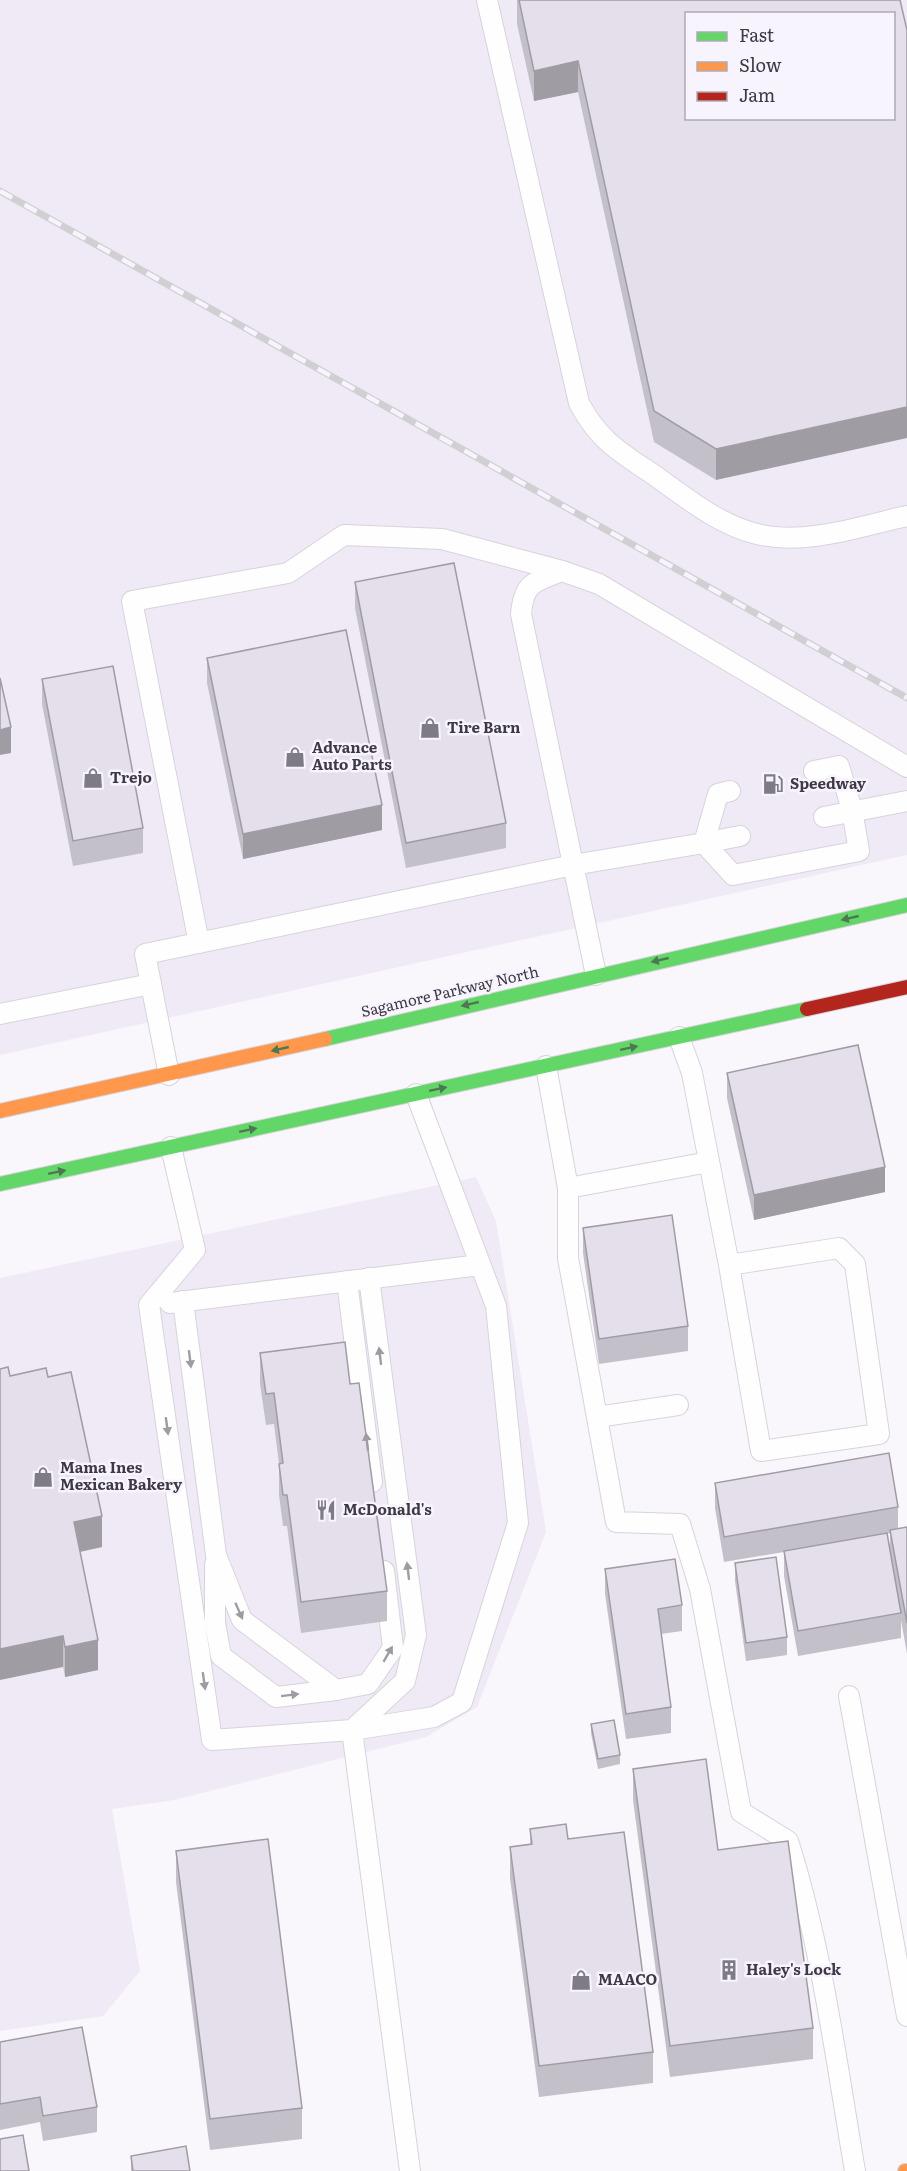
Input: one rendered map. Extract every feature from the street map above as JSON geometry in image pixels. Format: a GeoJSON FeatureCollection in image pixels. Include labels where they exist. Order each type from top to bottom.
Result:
{"type":"FeatureCollection","features":[{"type":"Feature","properties":{"kind":"main road","name":"Sagamore Parkway North"},"geometry":{"type":"LineString","coordinates":[[0,1111],[169,1075],[907,905]]}},
{"type":"Feature","properties":{"kind":"main road"},"geometry":{"type":"LineString","coordinates":[[0,1184],[907,987]]}},
{"type":"Feature","properties":{"kind":"lane"},"geometry":{"type":"LineString","coordinates":[[487,0],[579,403],[591,426],[606,442],[707,512],[757,534],[789,537],[823,534],[907,516]]}},
{"type":"Feature","properties":{"kind":"lane"},"geometry":{"type":"LineString","coordinates":[[199,943],[132,601],[288,573],[344,535],[442,539],[562,571],[599,584],[907,767]]}},
{"type":"Feature","properties":{"kind":"lane"},"geometry":{"type":"LineString","coordinates":[[562,571],[535,582],[523,595],[521,614],[596,975]]}},
{"type":"Feature","properties":{"kind":"lane"},"geometry":{"type":"LineString","coordinates":[[704,843],[733,875],[859,851],[852,810],[839,766],[814,771]]}},
{"type":"Feature","properties":{"kind":"lane"},"geometry":{"type":"LineString","coordinates":[[704,843],[718,794],[730,791]]}},
{"type":"Feature","properties":{"kind":"lane"},"geometry":{"type":"LineString","coordinates":[[824,817],[907,801]]}},
{"type":"Feature","properties":{"kind":"lane"},"geometry":{"type":"LineString","coordinates":[[169,1075],[145,954],[573,865],[740,836]]}},
{"type":"Feature","properties":{"kind":"lane"},"geometry":{"type":"LineString","coordinates":[[0,1014],[151,984]]}},
{"type":"Feature","properties":{"kind":"lane"},"geometry":{"type":"LineString","coordinates":[[679,1037],[692,1073],[729,1265],[761,1451],[879,1434],[855,1264],[839,1248],[729,1265]]}},
{"type":"Feature","properties":{"kind":"lane"},"geometry":{"type":"LineString","coordinates":[[546,1066],[568,1188],[568,1258],[616,1522],[680,1524],[700,1588],[741,1812],[788,1841],[800,1879],[819,1959],[855,2171]]}},
{"type":"Feature","properties":{"kind":"lane"},"geometry":{"type":"LineString","coordinates":[[171,1147],[195,1250],[149,1305],[212,1740],[352,1730],[434,1717],[462,1702],[518,1523],[496,1306],[416,1094]]}},
{"type":"Feature","properties":{"kind":"lane"},"geometry":{"type":"LineString","coordinates":[[568,1188],[709,1162]]}},
{"type":"Feature","properties":{"kind":"lane"},"geometry":{"type":"LineString","coordinates":[[149,1305],[480,1265]]}},
{"type":"Feature","properties":{"kind":"lane"},"geometry":{"type":"LineString","coordinates":[[352,1730],[405,1681],[416,1635],[369,1278]]}},
{"type":"Feature","properties":{"kind":"lane"},"geometry":{"type":"LineString","coordinates":[[347,1281],[375,1506]]}},
{"type":"Feature","properties":{"kind":"lane"},"geometry":{"type":"LineString","coordinates":[[183,1302],[216,1555],[215,1623],[221,1656],[276,1697],[368,1684],[393,1648],[381,1553]]}},
{"type":"Feature","properties":{"kind":"lane"},"geometry":{"type":"LineString","coordinates":[[597,1417],[678,1405]]}},
{"type":"Feature","properties":{"kind":"lane"},"geometry":{"type":"LineString","coordinates":[[216,1555],[242,1620],[336,1690]]}},
{"type":"Feature","properties":{"kind":"lane"},"geometry":{"type":"LineString","coordinates":[[849,1695],[907,2016]]}},
{"type":"Feature","properties":{"kind":"lane"},"geometry":{"type":"LineString","coordinates":[[352,1730],[410,2171]]}},
{"type":"Feature","properties":{"kind":"shaded area"},"geometry":{"type":"Polygon","coordinates":[[[0,0],[907,0],[907,855],[0,1055],[0,0]]]}},
{"type":"Feature","properties":{"kind":"shaded area"},"geometry":{"type":"Polygon","coordinates":[[[476,1177],[496,1221],[546,1532],[477,1707],[426,1737],[174,1800],[112,1809],[140,1971],[103,2016],[0,2031],[0,1278],[476,1177]]]}},
{"type":"Feature","properties":{"kind":"building"},"geometry":{"type":"Polygon","coordinates":[[[519,0],[900,0],[907,30],[907,407],[716,449],[654,411],[578,61],[534,71],[519,0]]]}},
{"type":"Feature","properties":{"kind":"building","name":"Tire Barn"},"geometry":{"type":"Polygon","coordinates":[[[454,563],[506,823],[406,843],[355,582],[454,563]]]}},
{"type":"Feature","properties":{"kind":"building","name":"Advance Auto Parts"},"geometry":{"type":"Polygon","coordinates":[[[346,630],[382,805],[243,834],[207,658],[346,630]]]}},
{"type":"Feature","properties":{"kind":"building","name":"Trejo"},"geometry":{"type":"Polygon","coordinates":[[[113,666],[143,828],[73,841],[42,679],[113,666]]]}},
{"type":"Feature","properties":{"kind":"building"},"geometry":{"type":"Polygon","coordinates":[[[0,678],[11,727],[0,730],[0,678]]]}},
{"type":"Feature","properties":{"kind":"building"},"geometry":{"type":"Polygon","coordinates":[[[858,1045],[885,1167],[754,1195],[727,1073],[858,1045]]]}},
{"type":"Feature","properties":{"kind":"building"},"geometry":{"type":"Polygon","coordinates":[[[672,1215],[688,1326],[599,1339],[583,1228],[672,1215]]]}},
{"type":"Feature","properties":{"kind":"building","name":"McDonald's"},"geometry":{"type":"Polygon","coordinates":[[[345,1342],[350,1384],[359,1383],[387,1591],[301,1602],[287,1495],[283,1495],[279,1464],[283,1463],[274,1393],[266,1394],[260,1353],[345,1342]]]}},
{"type":"Feature","properties":{"kind":"building","name":"Mama Ines Mexican Bakery"},"geometry":{"type":"Polygon","coordinates":[[[8,1367],[10,1376],[46,1368],[48,1377],[71,1372],[102,1516],[74,1522],[98,1640],[65,1647],[63,1636],[0,1649],[0,1369],[8,1367]]]}},
{"type":"Feature","properties":{"kind":"building"},"geometry":{"type":"Polygon","coordinates":[[[889,1453],[898,1507],[724,1537],[715,1483],[889,1453]]]}},
{"type":"Feature","properties":{"kind":"building"},"geometry":{"type":"Polygon","coordinates":[[[907,1527],[907,1623],[890,1530],[907,1527]]]}},
{"type":"Feature","properties":{"kind":"building"},"geometry":{"type":"Polygon","coordinates":[[[887,1533],[901,1613],[798,1631],[784,1551],[887,1533]]]}},
{"type":"Feature","properties":{"kind":"building"},"geometry":{"type":"Polygon","coordinates":[[[776,1557],[787,1637],[746,1643],[735,1563],[776,1557]]]}},
{"type":"Feature","properties":{"kind":"building"},"geometry":{"type":"Polygon","coordinates":[[[675,1559],[682,1605],[658,1609],[671,1707],[626,1714],[605,1569],[675,1559]]]}},
{"type":"Feature","properties":{"kind":"building"},"geometry":{"type":"Polygon","coordinates":[[[614,1720],[620,1755],[598,1759],[591,1724],[614,1720]]]}},
{"type":"Feature","properties":{"kind":"building","name":"Haley's Lock"},"geometry":{"type":"Polygon","coordinates":[[[706,1759],[718,1850],[788,1841],[813,2028],[670,2046],[633,1769],[706,1759]]]}},
{"type":"Feature","properties":{"kind":"building","name":"MAACO"},"geometry":{"type":"Polygon","coordinates":[[[566,1824],[568,1839],[624,1832],[653,2052],[539,2066],[510,1847],[532,1844],[530,1829],[566,1824]]]}},
{"type":"Feature","properties":{"kind":"building"},"geometry":{"type":"Polygon","coordinates":[[[268,1839],[302,2108],[210,2119],[176,1851],[268,1839]]]}},
{"type":"Feature","properties":{"kind":"building"},"geometry":{"type":"Polygon","coordinates":[[[82,2027],[97,2107],[43,2116],[40,2097],[0,2104],[0,2042],[82,2027]]]}},
{"type":"Feature","properties":{"kind":"building"},"geometry":{"type":"Polygon","coordinates":[[[23,2135],[29,2171],[0,2171],[0,2139],[23,2135]]]}},
{"type":"Feature","properties":{"kind":"building"},"geometry":{"type":"Polygon","coordinates":[[[186,2146],[190,2171],[133,2171],[131,2156],[186,2146]]]}},
{"type":"Feature","properties":{"kind":"railway"},"geometry":{"type":"LineString","coordinates":[[0,191],[907,698]]}},
{"type":"Feature","properties":{"kind":"traffic: fast"},"geometry":{"type":"LineString","coordinates":[[325,1039],[907,905]]}},
{"type":"Feature","properties":{"kind":"traffic: fast"},"geometry":{"type":"LineString","coordinates":[[0,1184],[807,1009]]}},
{"type":"Feature","properties":{"kind":"traffic: slow"},"geometry":{"type":"LineString","coordinates":[[0,1111],[325,1039]]}},
{"type":"Feature","properties":{"kind":"traffic: jam"},"geometry":{"type":"LineString","coordinates":[[807,1009],[907,987]]}},
{"type":"Feature","properties":{"kind":"place","name":"Tire Barn"},"geometry":{"type":"Point","coordinates":[430,728]}},
{"type":"Feature","properties":{"kind":"place","name":"Advance Auto Parts"},"geometry":{"type":"Point","coordinates":[295,757]}},
{"type":"Feature","properties":{"kind":"place","name":"Trejo"},"geometry":{"type":"Point","coordinates":[93,778]}},
{"type":"Feature","properties":{"kind":"place","name":"Speedway"},"geometry":{"type":"Point","coordinates":[773,784]}},
{"type":"Feature","properties":{"kind":"place","name":"Mama Ines Mexican Bakery"},"geometry":{"type":"Point","coordinates":[43,1477]}},
{"type":"Feature","properties":{"kind":"place","name":"McDonald's"},"geometry":{"type":"Point","coordinates":[326,1510]}},
{"type":"Feature","properties":{"kind":"place","name":"Haley's Lock"},"geometry":{"type":"Point","coordinates":[729,1970]}},
{"type":"Feature","properties":{"kind":"place","name":"MAACO"},"geometry":{"type":"Point","coordinates":[581,1980]}}]}
